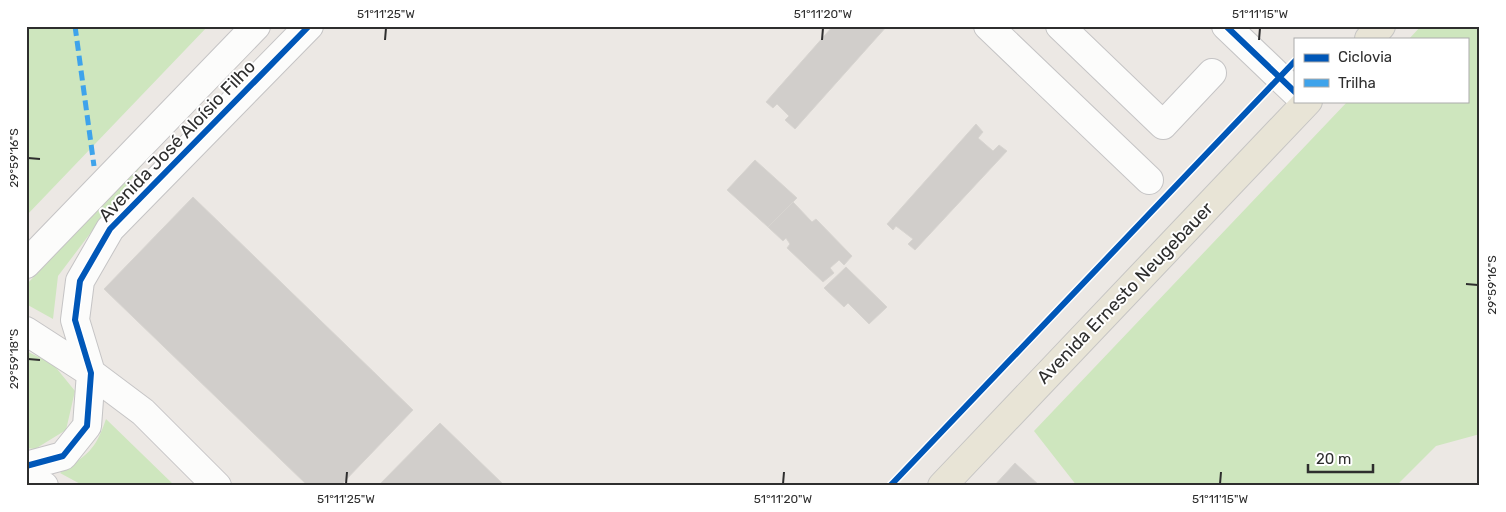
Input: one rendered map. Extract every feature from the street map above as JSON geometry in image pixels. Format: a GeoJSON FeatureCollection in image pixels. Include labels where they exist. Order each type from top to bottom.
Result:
{"type":"FeatureCollection","features":[{"type":"Feature","properties":{"kind":"main road"},"geometry":{"type":"LineString","coordinates":[[1370,38],[1381,26]]}},
{"type":"Feature","properties":{"kind":"main road","name":"Avenida Ernesto Neugebauer"},"geometry":{"type":"LineString","coordinates":[[942,486],[1301,102]]}},
{"type":"Feature","properties":{"kind":"street","name":"Avenida José Aloísio Filho"},"geometry":{"type":"LineString","coordinates":[[26,264],[256,26]]}},
{"type":"Feature","properties":{"kind":"street","name":"Avenida José Aloísio Filho"},"geometry":{"type":"LineString","coordinates":[[91,373],[75,320],[80,281],[110,229],[309,26]]}},
{"type":"Feature","properties":{"kind":"street"},"geometry":{"type":"LineString","coordinates":[[988,26],[1149,180]]}},
{"type":"Feature","properties":{"kind":"street"},"geometry":{"type":"LineString","coordinates":[[1060,26],[1163,125],[1212,73]]}},
{"type":"Feature","properties":{"kind":"street"},"geometry":{"type":"LineString","coordinates":[[1226,26],[1294,90]]}},
{"type":"Feature","properties":{"kind":"street"},"geometry":{"type":"LineString","coordinates":[[26,332],[91,373],[143,412],[217,486]]}},
{"type":"Feature","properties":{"kind":"street"},"geometry":{"type":"LineString","coordinates":[[26,466],[64,456],[86,426],[91,373]]}},
{"type":"Feature","properties":{"kind":"street"},"geometry":{"type":"LineString","coordinates":[[26,476],[44,486]]}},
{"type":"Feature","properties":{"kind":"green space"},"geometry":{"type":"Polygon","coordinates":[[[26,26],[208,26],[26,216],[26,26]]]}},
{"type":"Feature","properties":{"kind":"green space"},"geometry":{"type":"Polygon","coordinates":[[[1421,26],[1480,26],[1480,434],[1436,446],[1396,486],[1077,486],[1034,431],[1347,102],[1468,102],[1468,38],[1410,38],[1421,26]]]}},
{"type":"Feature","properties":{"kind":"green space"},"geometry":{"type":"Polygon","coordinates":[[[148,157],[58,276],[53,319],[26,304],[26,285],[148,157]]]}},
{"type":"Feature","properties":{"kind":"green space"},"geometry":{"type":"Polygon","coordinates":[[[26,351],[53,364],[75,391],[66,430],[35,449],[26,448],[26,351]]]}},
{"type":"Feature","properties":{"kind":"green space"},"geometry":{"type":"Polygon","coordinates":[[[106,419],[175,486],[84,486],[60,473],[89,451],[98,438],[106,419]]]}},
{"type":"Feature","properties":{"kind":"building"},"geometry":{"type":"Polygon","coordinates":[[[833,26],[887,26],[795,129],[785,120],[789,116],[777,104],[773,108],[766,102],[833,26]]]}},
{"type":"Feature","properties":{"kind":"building"},"geometry":{"type":"Polygon","coordinates":[[[976,124],[983,132],[978,138],[993,151],[999,145],[1007,151],[915,250],[908,244],[913,239],[896,226],[893,230],[887,224],[976,124]]]}},
{"type":"Feature","properties":{"kind":"building"},"geometry":{"type":"Polygon","coordinates":[[[755,160],[797,198],[768,227],[727,190],[755,160]]]}},
{"type":"Feature","properties":{"kind":"building"},"geometry":{"type":"Polygon","coordinates":[[[193,197],[413,410],[340,486],[308,486],[104,289],[193,197]]]}},
{"type":"Feature","properties":{"kind":"building"},"geometry":{"type":"Polygon","coordinates":[[[793,202],[812,222],[816,219],[852,256],[844,265],[839,260],[830,268],[834,273],[823,282],[787,248],[790,244],[786,238],[783,241],[768,227],[793,202]]]}},
{"type":"Feature","properties":{"kind":"building"},"geometry":{"type":"Polygon","coordinates":[[[846,267],[887,307],[869,324],[848,303],[844,307],[824,288],[846,267]]]}},
{"type":"Feature","properties":{"kind":"building"},"geometry":{"type":"Polygon","coordinates":[[[440,423],[505,486],[378,486],[440,423]]]}},
{"type":"Feature","properties":{"kind":"building"},"geometry":{"type":"Polygon","coordinates":[[[1015,463],[1040,486],[994,486],[1015,463]]]}},
{"type":"Feature","properties":{"kind":"marked path"},"geometry":{"type":"LineString","coordinates":[[75,26],[94,166]]}},
{"type":"Feature","properties":{"kind":"cycle path"},"geometry":{"type":"LineString","coordinates":[[26,466],[63,456],[87,426],[91,373],[75,320],[80,281],[110,229],[309,26]]}},
{"type":"Feature","properties":{"kind":"cycle path"},"geometry":{"type":"LineString","coordinates":[[1226,26],[1294,91]]}},
{"type":"Feature","properties":{"kind":"cycle path"},"geometry":{"type":"LineString","coordinates":[[890,486],[1294,62]]}}]}
